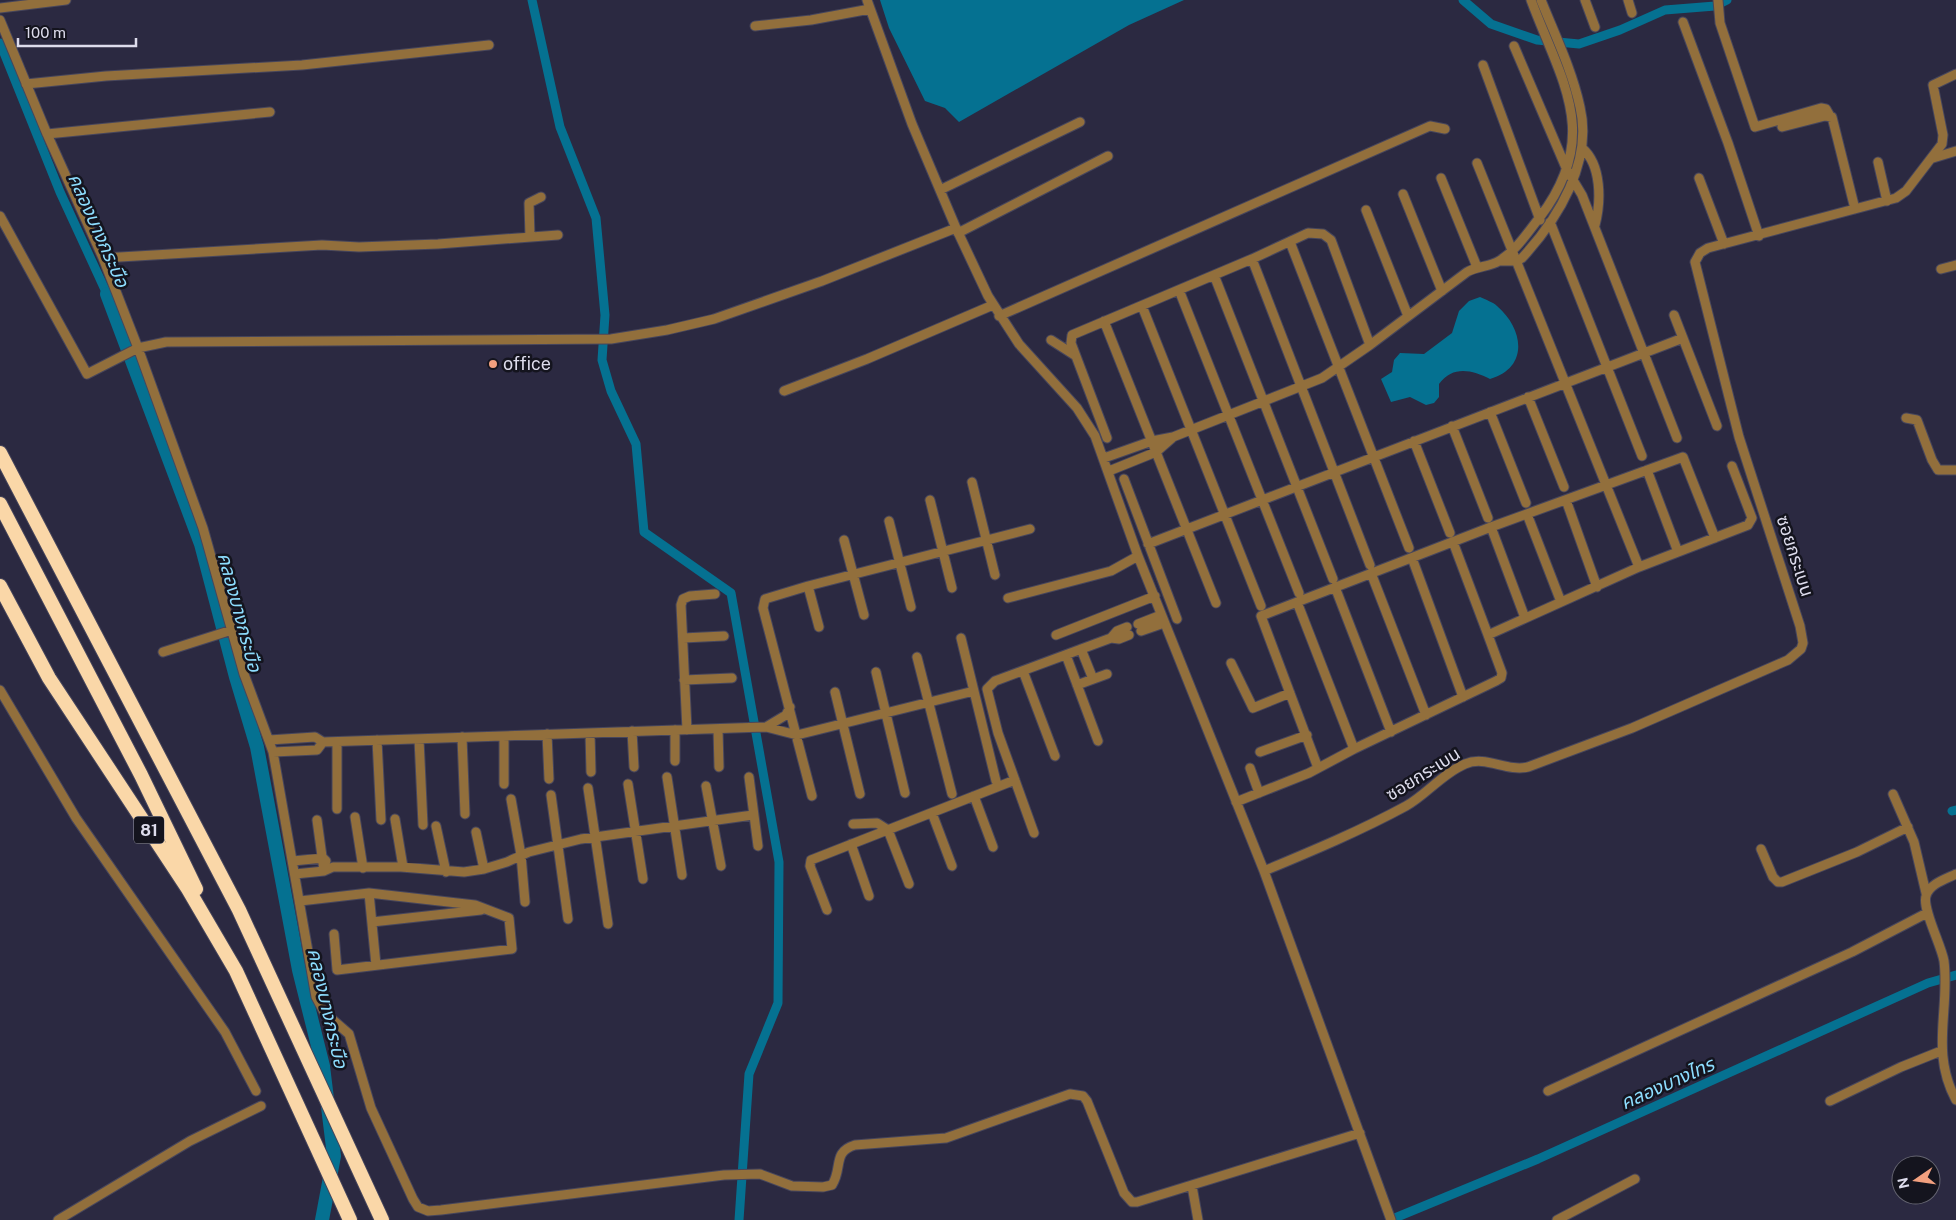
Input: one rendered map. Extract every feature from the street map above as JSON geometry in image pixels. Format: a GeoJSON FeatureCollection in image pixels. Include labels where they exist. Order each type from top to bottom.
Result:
{"type":"FeatureCollection","features":[{"type":"Feature","properties":{"kind":"highway","name":"81"},"geometry":{"type":"LineString","coordinates":[[0,453],[235,903],[382,1220]]}},
{"type":"Feature","properties":{"kind":"highway","name":"81"},"geometry":{"type":"LineString","coordinates":[[0,504],[141,775],[236,971],[350,1220]]}},
{"type":"Feature","properties":{"kind":"highway","name":"81"},"geometry":{"type":"LineString","coordinates":[[0,586],[63,702],[183,882],[236,971]]}},
{"type":"Feature","properties":{"kind":"street"},"geometry":{"type":"LineString","coordinates":[[0,8],[66,0]]}},
{"type":"Feature","properties":{"kind":"street"},"geometry":{"type":"LineString","coordinates":[[867,0],[912,124],[957,231],[993,305],[1035,364],[1086,420],[1104,458],[1138,556],[1264,871],[1391,1220]]}},
{"type":"Feature","properties":{"kind":"street"},"geometry":{"type":"LineString","coordinates":[[1585,0],[1595,27]]}},
{"type":"Feature","properties":{"kind":"street"},"geometry":{"type":"LineString","coordinates":[[1628,0],[1632,13]]}},
{"type":"Feature","properties":{"kind":"street"},"geometry":{"type":"LineString","coordinates":[[1499,261],[1517,261],[1528,252],[1547,226],[1574,180],[1582,148],[1581,109],[1569,84],[1537,1]]}},
{"type":"Feature","properties":{"kind":"street"},"geometry":{"type":"LineString","coordinates":[[1718,1],[1718,15],[1755,127],[1821,108],[1826,110],[1834,120],[1855,210]]}},
{"type":"Feature","properties":{"kind":"street"},"geometry":{"type":"LineString","coordinates":[[755,26],[811,20],[870,9]]}},
{"type":"Feature","properties":{"kind":"street"},"geometry":{"type":"LineString","coordinates":[[0,20],[47,134],[103,258],[138,348],[203,528],[230,630],[273,752],[316,997],[324,1012],[348,1034],[370,1108],[418,1207],[428,1210],[441,1210],[724,1174],[760,1174],[792,1186],[823,1187],[832,1185],[836,1178],[841,1153],[846,1148],[856,1145],[946,1138],[1070,1094],[1084,1096],[1128,1199],[1137,1202],[1360,1133]]}},
{"type":"Feature","properties":{"kind":"street"},"geometry":{"type":"LineString","coordinates":[[1683,22],[1728,143],[1759,236]]}},
{"type":"Feature","properties":{"kind":"street"},"geometry":{"type":"LineString","coordinates":[[26,84],[106,76],[302,65],[489,45]]}},
{"type":"Feature","properties":{"kind":"street"},"geometry":{"type":"LineString","coordinates":[[1514,46],[1567,170],[1582,195],[1595,225],[1677,438]]}},
{"type":"Feature","properties":{"kind":"street"},"geometry":{"type":"LineString","coordinates":[[1483,65],[1539,217],[1547,226],[1642,456]]}},
{"type":"Feature","properties":{"kind":"street","name":"ซอยกระเบน"},"geometry":{"type":"LineString","coordinates":[[1264,871],[1335,841],[1408,805],[1464,764],[1482,761],[1510,768],[1528,767],[1632,728],[1730,687],[1788,660],[1801,649],[1800,626],[1739,437],[1696,274],[1695,262],[1700,253],[1724,244],[1886,201],[1906,190],[1933,158],[1942,144],[1943,135],[1934,85],[1938,81],[1956,74]]}},
{"type":"Feature","properties":{"kind":"street"},"geometry":{"type":"LineString","coordinates":[[1104,458],[1152,440],[1173,437],[1322,378],[1476,267],[1492,265],[1512,251],[1539,217],[1567,170],[1573,130],[1569,84]]}},
{"type":"Feature","properties":{"kind":"street"},"geometry":{"type":"LineString","coordinates":[[47,134],[270,112]]}},
{"type":"Feature","properties":{"kind":"street"},"geometry":{"type":"LineString","coordinates":[[1782,127],[1830,116]]}},
{"type":"Feature","properties":{"kind":"street"},"geometry":{"type":"LineString","coordinates":[[940,190],[1080,122]]}},
{"type":"Feature","properties":{"kind":"street"},"geometry":{"type":"LineString","coordinates":[[999,316],[1430,126],[1445,129]]}},
{"type":"Feature","properties":{"kind":"street"},"geometry":{"type":"LineString","coordinates":[[1582,148],[1590,156],[1593,164],[1599,197],[1595,225]]}},
{"type":"Feature","properties":{"kind":"street"},"geometry":{"type":"LineString","coordinates":[[1933,158],[1956,151]]}},
{"type":"Feature","properties":{"kind":"street"},"geometry":{"type":"LineString","coordinates":[[0,216],[87,374],[138,348],[166,342],[611,339],[667,330],[714,319],[957,231],[1108,156]]}},
{"type":"Feature","properties":{"kind":"street"},"geometry":{"type":"LineString","coordinates":[[1878,162],[1886,201]]}},
{"type":"Feature","properties":{"kind":"street"},"geometry":{"type":"LineString","coordinates":[[1477,163],[1639,568]]}},
{"type":"Feature","properties":{"kind":"street"},"geometry":{"type":"LineString","coordinates":[[1441,178],[1476,267]]}},
{"type":"Feature","properties":{"kind":"street"},"geometry":{"type":"LineString","coordinates":[[1699,178],[1724,244]]}},
{"type":"Feature","properties":{"kind":"street"},"geometry":{"type":"LineString","coordinates":[[1403,194],[1442,291]]}},
{"type":"Feature","properties":{"kind":"street"},"geometry":{"type":"LineString","coordinates":[[530,237],[530,203],[541,197]]}},
{"type":"Feature","properties":{"kind":"street"},"geometry":{"type":"LineString","coordinates":[[1366,210],[1408,316]]}},
{"type":"Feature","properties":{"kind":"street"},"geometry":{"type":"LineString","coordinates":[[1107,438],[1071,344],[1072,335],[1252,259],[1308,233],[1317,232],[1330,240],[1370,345]]}},
{"type":"Feature","properties":{"kind":"street"},"geometry":{"type":"LineString","coordinates":[[103,258],[322,245],[359,247],[438,244],[558,235]]}},
{"type":"Feature","properties":{"kind":"street"},"geometry":{"type":"LineString","coordinates":[[1290,242],[1411,553],[1464,697]]}},
{"type":"Feature","properties":{"kind":"street"},"geometry":{"type":"LineString","coordinates":[[1252,259],[1426,715]]}},
{"type":"Feature","properties":{"kind":"street"},"geometry":{"type":"LineString","coordinates":[[1940,269],[1956,265]]}},
{"type":"Feature","properties":{"kind":"street"},"geometry":{"type":"LineString","coordinates":[[1214,275],[1391,732]]}},
{"type":"Feature","properties":{"kind":"street"},"geometry":{"type":"LineString","coordinates":[[1179,290],[1262,500],[1354,748]]}},
{"type":"Feature","properties":{"kind":"street"},"geometry":{"type":"LineString","coordinates":[[784,391],[867,360],[993,305]]}},
{"type":"Feature","properties":{"kind":"street"},"geometry":{"type":"LineString","coordinates":[[1142,306],[1261,606]]}},
{"type":"Feature","properties":{"kind":"street"},"geometry":{"type":"LineString","coordinates":[[1674,316],[1718,426]]}},
{"type":"Feature","properties":{"kind":"street"},"geometry":{"type":"LineString","coordinates":[[1104,321],[1216,604]]}},
{"type":"Feature","properties":{"kind":"street"},"geometry":{"type":"LineString","coordinates":[[1148,544],[1682,338]]}},
{"type":"Feature","properties":{"kind":"street"},"geometry":{"type":"LineString","coordinates":[[1051,340],[1076,356]]}},
{"type":"Feature","properties":{"kind":"street"},"geometry":{"type":"LineString","coordinates":[[1528,397],[1564,487]]}},
{"type":"Feature","properties":{"kind":"street"},"geometry":{"type":"LineString","coordinates":[[1490,412],[1526,502]]}},
{"type":"Feature","properties":{"kind":"street"},"geometry":{"type":"LineString","coordinates":[[1906,418],[1917,420],[1932,460],[1938,470],[1956,470]]}},
{"type":"Feature","properties":{"kind":"street"},"geometry":{"type":"LineString","coordinates":[[1452,426],[1488,518]]}},
{"type":"Feature","properties":{"kind":"street"},"geometry":{"type":"LineString","coordinates":[[1109,471],[1156,452],[1173,437]]}},
{"type":"Feature","properties":{"kind":"street"},"geometry":{"type":"LineString","coordinates":[[1236,802],[1318,768],[1354,748],[1501,678],[1502,673],[1414,441]]}},
{"type":"Feature","properties":{"kind":"street"},"geometry":{"type":"LineString","coordinates":[[1318,768],[1261,616],[1298,597],[1451,537],[1490,527],[1683,457],[1715,538]]}},
{"type":"Feature","properties":{"kind":"street"},"geometry":{"type":"LineString","coordinates":[[1488,635],[1639,568],[1751,522],[1752,518],[1732,466]]}},
{"type":"Feature","properties":{"kind":"street"},"geometry":{"type":"LineString","coordinates":[[1647,470],[1678,552]]}},
{"type":"Feature","properties":{"kind":"street"},"geometry":{"type":"LineString","coordinates":[[1124,479],[1177,619]]}},
{"type":"Feature","properties":{"kind":"street"},"geometry":{"type":"LineString","coordinates":[[972,482],[995,575]]}},
{"type":"Feature","properties":{"kind":"street"},"geometry":{"type":"LineString","coordinates":[[930,500],[952,588]]}},
{"type":"Feature","properties":{"kind":"street"},"geometry":{"type":"LineString","coordinates":[[1566,500],[1597,587]]}},
{"type":"Feature","properties":{"kind":"street"},"geometry":{"type":"LineString","coordinates":[[1527,514],[1561,602]]}},
{"type":"Feature","properties":{"kind":"street"},"geometry":{"type":"LineString","coordinates":[[889,521],[912,607]]}},
{"type":"Feature","properties":{"kind":"street"},"geometry":{"type":"LineString","coordinates":[[1490,527],[1525,618]]}},
{"type":"Feature","properties":{"kind":"street"},"geometry":{"type":"LineString","coordinates":[[812,796],[763,603],[770,596],[1030,529]]}},
{"type":"Feature","properties":{"kind":"street"},"geometry":{"type":"LineString","coordinates":[[844,540],[864,615]]}},
{"type":"Feature","properties":{"kind":"street"},"geometry":{"type":"LineString","coordinates":[[1008,598],[1111,571],[1138,556]]}},
{"type":"Feature","properties":{"kind":"street"},"geometry":{"type":"LineString","coordinates":[[808,586],[819,627]]}},
{"type":"Feature","properties":{"kind":"street"},"geometry":{"type":"LineString","coordinates":[[686,730],[682,638],[683,599],[690,596],[714,594]]}},
{"type":"Feature","properties":{"kind":"street"},"geometry":{"type":"LineString","coordinates":[[1056,635],[1155,596]]}},
{"type":"Feature","properties":{"kind":"street"},"geometry":{"type":"LineString","coordinates":[[1139,628],[1163,619]]}},
{"type":"Feature","properties":{"kind":"street"},"geometry":{"type":"LineString","coordinates":[[163,652],[230,630]]}},
{"type":"Feature","properties":{"kind":"street"},"geometry":{"type":"LineString","coordinates":[[1034,833],[998,733],[988,689],[995,681],[1111,638],[1117,631],[1128,631]]}},
{"type":"Feature","properties":{"kind":"street"},"geometry":{"type":"LineString","coordinates":[[682,638],[724,636]]}},
{"type":"Feature","properties":{"kind":"street"},"geometry":{"type":"LineString","coordinates":[[961,638],[996,780]]}},
{"type":"Feature","properties":{"kind":"street"},"geometry":{"type":"LineString","coordinates":[[1082,649],[1093,679]]}},
{"type":"Feature","properties":{"kind":"street"},"geometry":{"type":"LineString","coordinates":[[1066,655],[1098,741]]}},
{"type":"Feature","properties":{"kind":"street"},"geometry":{"type":"LineString","coordinates":[[917,657],[952,794]]}},
{"type":"Feature","properties":{"kind":"street"},"geometry":{"type":"LineString","coordinates":[[1231,663],[1253,708],[1290,693]]}},
{"type":"Feature","properties":{"kind":"street"},"geometry":{"type":"LineString","coordinates":[[1023,671],[1055,756]]}},
{"type":"Feature","properties":{"kind":"street"},"geometry":{"type":"LineString","coordinates":[[876,672],[905,793]]}},
{"type":"Feature","properties":{"kind":"street"},"geometry":{"type":"LineString","coordinates":[[1077,685],[1107,674]]}},
{"type":"Feature","properties":{"kind":"street"},"geometry":{"type":"LineString","coordinates":[[684,680],[732,678]]}},
{"type":"Feature","properties":{"kind":"street"},"geometry":{"type":"LineString","coordinates":[[0,690],[76,818],[225,1032],[256,1091]]}},
{"type":"Feature","properties":{"kind":"street"},"geometry":{"type":"LineString","coordinates":[[270,740],[315,737],[323,742],[337,742],[766,727],[797,735],[974,691]]}},
{"type":"Feature","properties":{"kind":"street"},"geometry":{"type":"LineString","coordinates":[[835,692],[860,794]]}},
{"type":"Feature","properties":{"kind":"street"},"geometry":{"type":"LineString","coordinates":[[766,727],[786,715],[790,707]]}},
{"type":"Feature","properties":{"kind":"street"},"geometry":{"type":"LineString","coordinates":[[718,728],[719,767]]}},
{"type":"Feature","properties":{"kind":"street"},"geometry":{"type":"LineString","coordinates":[[675,730],[675,761]]}},
{"type":"Feature","properties":{"kind":"street"},"geometry":{"type":"LineString","coordinates":[[632,732],[634,768]]}},
{"type":"Feature","properties":{"kind":"street"},"geometry":{"type":"LineString","coordinates":[[590,733],[591,772]]}},
{"type":"Feature","properties":{"kind":"street"},"geometry":{"type":"LineString","coordinates":[[547,734],[549,779]]}},
{"type":"Feature","properties":{"kind":"street"},"geometry":{"type":"LineString","coordinates":[[1260,752],[1307,735]]}},
{"type":"Feature","properties":{"kind":"street"},"geometry":{"type":"LineString","coordinates":[[504,736],[504,784]]}},
{"type":"Feature","properties":{"kind":"street"},"geometry":{"type":"LineString","coordinates":[[462,738],[465,814]]}},
{"type":"Feature","properties":{"kind":"street"},"geometry":{"type":"LineString","coordinates":[[420,739],[423,825]]}},
{"type":"Feature","properties":{"kind":"street"},"geometry":{"type":"LineString","coordinates":[[377,740],[381,820]]}},
{"type":"Feature","properties":{"kind":"street"},"geometry":{"type":"LineString","coordinates":[[273,752],[317,750],[323,742]]}},
{"type":"Feature","properties":{"kind":"street"},"geometry":{"type":"LineString","coordinates":[[337,742],[337,808]]}},
{"type":"Feature","properties":{"kind":"street"},"geometry":{"type":"LineString","coordinates":[[1250,768],[1260,793]]}},
{"type":"Feature","properties":{"kind":"street"},"geometry":{"type":"LineString","coordinates":[[667,777],[682,875]]}},
{"type":"Feature","properties":{"kind":"street"},"geometry":{"type":"LineString","coordinates":[[749,777],[758,846]]}},
{"type":"Feature","properties":{"kind":"street"},"geometry":{"type":"LineString","coordinates":[[827,910],[809,862],[1015,780]]}},
{"type":"Feature","properties":{"kind":"street"},"geometry":{"type":"LineString","coordinates":[[628,784],[637,831],[643,879]]}},
{"type":"Feature","properties":{"kind":"street"},"geometry":{"type":"LineString","coordinates":[[706,786],[721,866]]}},
{"type":"Feature","properties":{"kind":"street"},"geometry":{"type":"LineString","coordinates":[[588,788],[608,924]]}},
{"type":"Feature","properties":{"kind":"street"},"geometry":{"type":"LineString","coordinates":[[551,794],[568,919]]}},
{"type":"Feature","properties":{"kind":"street"},"geometry":{"type":"LineString","coordinates":[[1893,794],[1914,842],[1926,893],[1925,903],[1938,937],[1944,961],[1945,986],[1941,1051],[1943,1067],[1956,1100]]}},
{"type":"Feature","properties":{"kind":"street"},"geometry":{"type":"LineString","coordinates":[[974,796],[994,847]]}},
{"type":"Feature","properties":{"kind":"street"},"geometry":{"type":"LineString","coordinates":[[511,799],[521,855],[526,902]]}},
{"type":"Feature","properties":{"kind":"street"},"geometry":{"type":"LineString","coordinates":[[932,813],[952,866]]}},
{"type":"Feature","properties":{"kind":"street"},"geometry":{"type":"LineString","coordinates":[[295,874],[324,872],[333,867],[403,867],[446,872],[484,869],[507,862],[521,855],[559,844],[675,824],[753,815]]}},
{"type":"Feature","properties":{"kind":"street"},"geometry":{"type":"LineString","coordinates":[[355,817],[363,868]]}},
{"type":"Feature","properties":{"kind":"street"},"geometry":{"type":"LineString","coordinates":[[317,820],[324,872]]}},
{"type":"Feature","properties":{"kind":"street"},"geometry":{"type":"LineString","coordinates":[[395,820],[403,867]]}},
{"type":"Feature","properties":{"kind":"street"},"geometry":{"type":"LineString","coordinates":[[853,824],[877,822],[888,830],[909,884]]}},
{"type":"Feature","properties":{"kind":"street"},"geometry":{"type":"LineString","coordinates":[[436,826],[446,872]]}},
{"type":"Feature","properties":{"kind":"street"},"geometry":{"type":"LineString","coordinates":[[1761,850],[1773,877],[1778,882],[1782,882],[1857,852],[1908,828]]}},
{"type":"Feature","properties":{"kind":"street"},"geometry":{"type":"LineString","coordinates":[[476,832],[484,869]]}},
{"type":"Feature","properties":{"kind":"street"},"geometry":{"type":"LineString","coordinates":[[851,844],[869,896]]}},
{"type":"Feature","properties":{"kind":"street"},"geometry":{"type":"LineString","coordinates":[[293,861],[323,858],[333,867]]}},
{"type":"Feature","properties":{"kind":"street"},"geometry":{"type":"LineString","coordinates":[[1926,893],[1932,887],[1956,874]]}},
{"type":"Feature","properties":{"kind":"street"},"geometry":{"type":"LineString","coordinates":[[300,901],[369,893],[475,905],[509,918],[512,949],[337,970],[334,934]]}},
{"type":"Feature","properties":{"kind":"street"},"geometry":{"type":"LineString","coordinates":[[369,893],[376,965]]}},
{"type":"Feature","properties":{"kind":"street"},"geometry":{"type":"LineString","coordinates":[[372,922],[488,909]]}},
{"type":"Feature","properties":{"kind":"street"},"geometry":{"type":"LineString","coordinates":[[1548,1091],[1843,956],[1928,913]]}},
{"type":"Feature","properties":{"kind":"street"},"geometry":{"type":"LineString","coordinates":[[1830,1101],[1901,1067],[1941,1051]]}},
{"type":"Feature","properties":{"kind":"street"},"geometry":{"type":"LineString","coordinates":[[58,1220],[190,1141],[261,1106]]}},
{"type":"Feature","properties":{"kind":"street"},"geometry":{"type":"LineString","coordinates":[[1557,1220],[1636,1178]]}},
{"type":"Feature","properties":{"kind":"street"},"geometry":{"type":"LineString","coordinates":[[1192,1186],[1198,1220]]}},
{"type":"Feature","properties":{"kind":"street"},"geometry":{"type":"LineString","coordinates":[[441,1210],[443,1220]]}},
{"type":"Feature","properties":{"kind":"water"},"geometry":{"type":"Polygon","coordinates":[[[880,0],[1184,0],[1129,25],[959,122],[945,108],[925,101],[889,28],[880,0]]]}},
{"type":"Feature","properties":{"kind":"water"},"geometry":{"type":"Polygon","coordinates":[[[1480,297],[1497,306],[1513,326],[1517,336],[1518,347],[1516,357],[1511,366],[1503,374],[1490,379],[1476,373],[1463,371],[1450,374],[1439,384],[1439,397],[1434,403],[1426,405],[1410,397],[1391,402],[1381,379],[1392,372],[1394,360],[1400,353],[1424,354],[1452,333],[1459,311],[1469,301],[1480,297]]]}},
{"type":"Feature","properties":{"kind":"waterway"},"geometry":{"type":"LineString","coordinates":[[532,0],[560,127],[596,218],[605,315],[602,360],[611,391],[636,444],[644,532],[731,593],[779,862],[778,1003],[749,1074],[739,1220]]}},
{"type":"Feature","properties":{"kind":"waterway"},"geometry":{"type":"LineString","coordinates":[[1463,0],[1491,24],[1537,40],[1579,44],[1620,30],[1665,10],[1715,6],[1727,0]]}},
{"type":"Feature","properties":{"kind":"waterway","name":"คลองบางกระบือ"},"geometry":{"type":"LineString","coordinates":[[0,43],[60,192],[107,294]]}},
{"type":"Feature","properties":{"kind":"waterway","name":"คลองบางกระบือ"},"geometry":{"type":"LineString","coordinates":[[107,294],[201,544],[236,677],[257,747],[299,970],[323,1066],[334,1156],[322,1220]]}},
{"type":"Feature","properties":{"kind":"waterway"},"geometry":{"type":"LineString","coordinates":[[1952,811],[1956,810]]}},
{"type":"Feature","properties":{"kind":"waterway","name":"คลองบางไทร"},"geometry":{"type":"LineString","coordinates":[[1390,1220],[1538,1159],[1928,983],[1956,975]]}},
{"type":"Feature","properties":{"kind":"place","name":"office"},"geometry":{"type":"Point","coordinates":[493,364]}}]}
